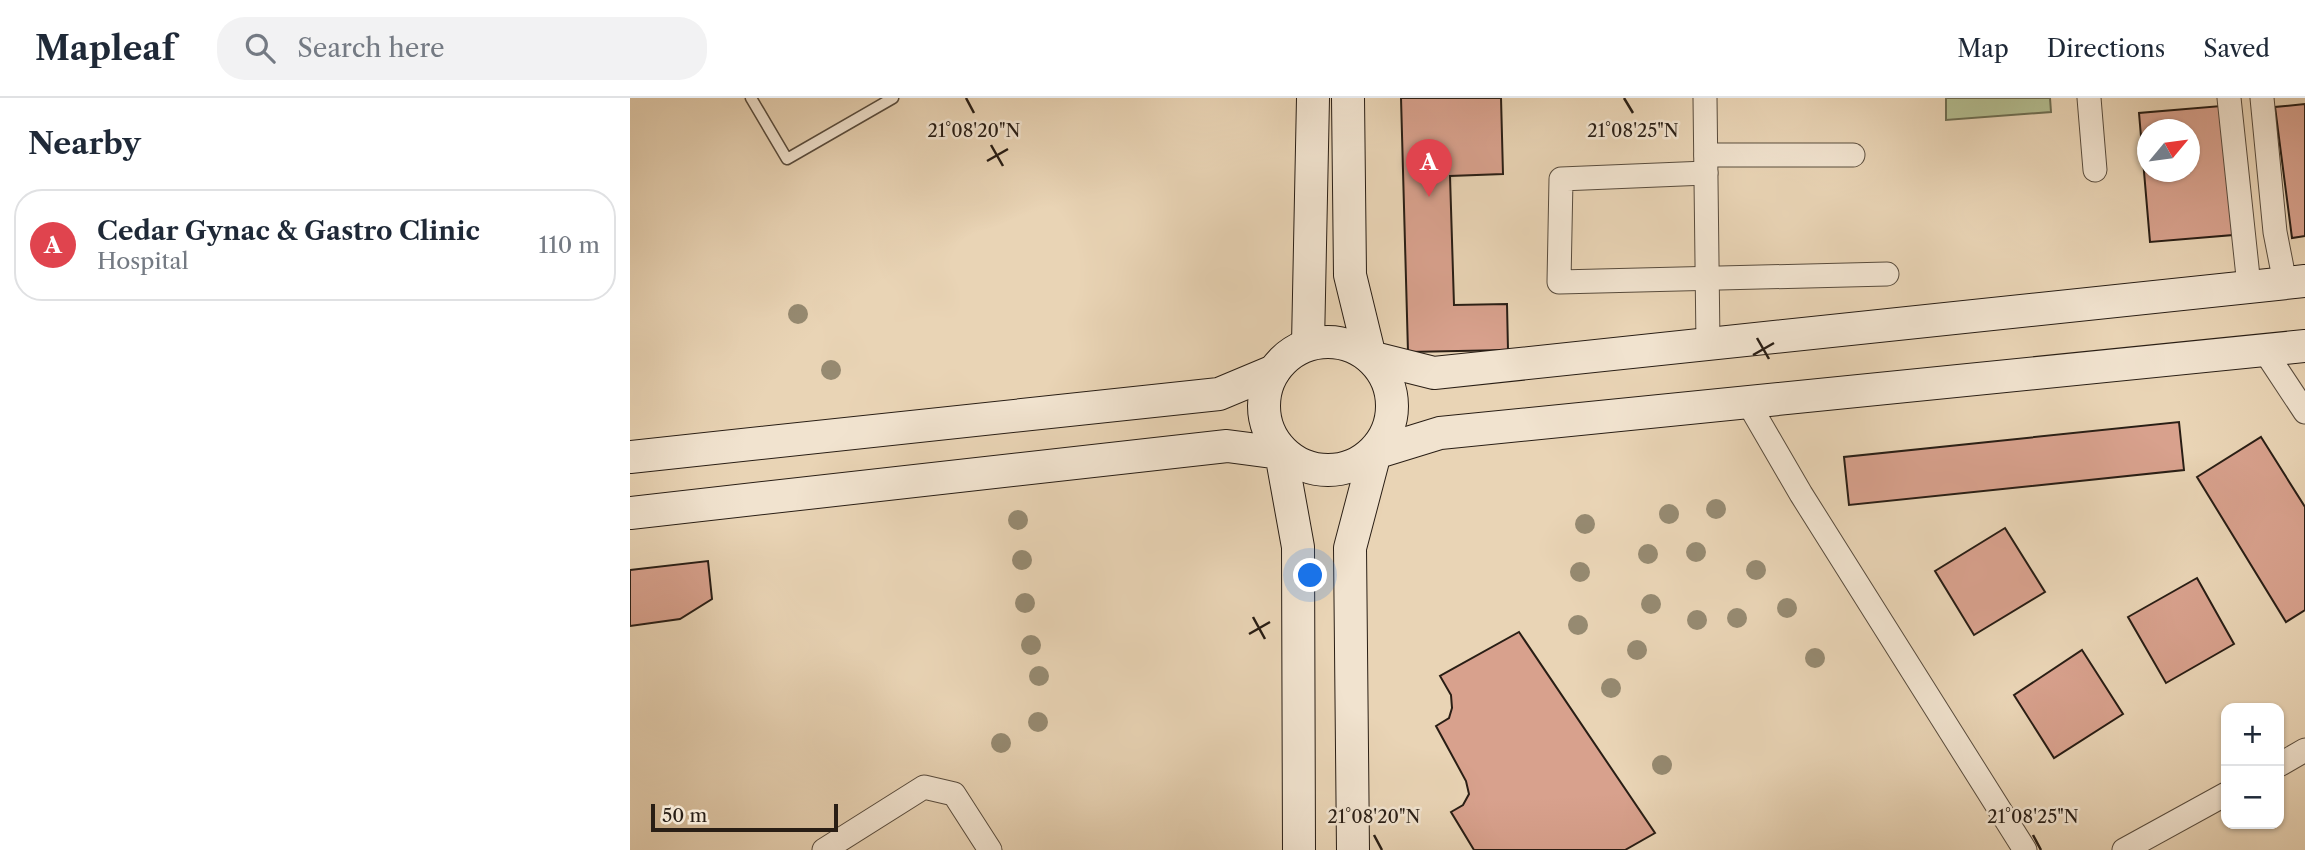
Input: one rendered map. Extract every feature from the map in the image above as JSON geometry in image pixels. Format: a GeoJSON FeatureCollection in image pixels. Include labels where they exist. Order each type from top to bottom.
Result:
{"type":"FeatureCollection","features":[{"type":"Feature","properties":{"kind":"main road"},"geometry":{"type":"LineString","coordinates":[[1308,344],[1313,98]]}},
{"type":"Feature","properties":{"kind":"main road"},"geometry":{"type":"LineString","coordinates":[[1348,98],[1350,275],[1370,356],[1384,374],[1392,394],[1392,415],[1386,435],[1375,453],[1350,548],[1353,850]]}},
{"type":"Feature","properties":{"kind":"main road"},"geometry":{"type":"LineString","coordinates":[[1299,850],[1298,547],[1281,453],[1269,433],[1264,413],[1265,391],[1274,371],[1289,354],[1308,344],[1329,341],[1351,345],[1370,356],[1434,373],[2295,282]]}},
{"type":"Feature","properties":{"kind":"main road"},"geometry":{"type":"LineString","coordinates":[[630,513],[1227,446],[1281,453],[1297,463],[1317,470],[1338,470],[1357,464],[1375,453],[1440,433],[2305,346]]}},
{"type":"Feature","properties":{"kind":"main road"},"geometry":{"type":"LineString","coordinates":[[630,457],[1219,394],[1274,371]]}},
{"type":"Feature","properties":{"kind":"street"},"geometry":{"type":"LineString","coordinates":[[1705,98],[1708,344]]}},
{"type":"Feature","properties":{"kind":"street"},"geometry":{"type":"LineString","coordinates":[[2089,98],[2095,170]]}},
{"type":"Feature","properties":{"kind":"street"},"geometry":{"type":"LineString","coordinates":[[2229,98],[2249,286]]}},
{"type":"Feature","properties":{"kind":"street"},"geometry":{"type":"LineString","coordinates":[[2262,98],[2275,232],[2295,282]]}},
{"type":"Feature","properties":{"kind":"street"},"geometry":{"type":"LineString","coordinates":[[1853,155],[1706,164],[1561,179],[1559,282],[1888,274]]}},
{"type":"Feature","properties":{"kind":"street"},"geometry":{"type":"LineString","coordinates":[[2263,350],[2305,412]]}},
{"type":"Feature","properties":{"kind":"street"},"geometry":{"type":"LineString","coordinates":[[1747,401],[1801,494],[2025,850]]}},
{"type":"Feature","properties":{"kind":"street"},"geometry":{"type":"LineString","coordinates":[[2284,762],[2305,750]]}},
{"type":"Feature","properties":{"kind":"street"},"geometry":{"type":"LineString","coordinates":[[824,850],[925,787],[954,794],[990,850]]}},
{"type":"Feature","properties":{"kind":"street"},"geometry":{"type":"LineString","coordinates":[[2124,850],[2221,797]]}},
{"type":"Feature","properties":{"kind":"lane"},"geometry":{"type":"LineString","coordinates":[[751,98],[786,159],[893,98]]}},
{"type":"Feature","properties":{"kind":"green space"},"geometry":{"type":"Polygon","coordinates":[[[1946,98],[2050,98],[2051,112],[1946,120],[1946,98]]]}},
{"type":"Feature","properties":{"kind":"building"},"geometry":{"type":"Polygon","coordinates":[[[1401,98],[1501,98],[1503,174],[1450,176],[1454,305],[1507,304],[1508,350],[1408,352],[1401,98]]]}},
{"type":"Feature","properties":{"kind":"building"},"geometry":{"type":"Polygon","coordinates":[[[2305,104],[2305,236],[2292,238],[2275,107],[2305,104]]]}},
{"type":"Feature","properties":{"kind":"building"},"geometry":{"type":"Polygon","coordinates":[[[2221,106],[2233,235],[2150,242],[2145,182],[2200,182],[2200,119],[2140,119],[2139,113],[2221,106]]]}},
{"type":"Feature","properties":{"kind":"building"},"geometry":{"type":"Polygon","coordinates":[[[2179,422],[2184,470],[1849,505],[1844,457],[2179,422]]]}},
{"type":"Feature","properties":{"kind":"building"},"geometry":{"type":"Polygon","coordinates":[[[2261,437],[2305,507],[2305,610],[2286,622],[2197,477],[2261,437]]]}},
{"type":"Feature","properties":{"kind":"building"},"geometry":{"type":"Polygon","coordinates":[[[2005,528],[2045,592],[1974,635],[1935,571],[2005,528]]]}},
{"type":"Feature","properties":{"kind":"building"},"geometry":{"type":"Polygon","coordinates":[[[708,561],[712,599],[680,619],[630,626],[630,570],[708,561]]]}},
{"type":"Feature","properties":{"kind":"building"},"geometry":{"type":"Polygon","coordinates":[[[2197,578],[2234,644],[2166,683],[2128,617],[2197,578]]]}},
{"type":"Feature","properties":{"kind":"building"},"geometry":{"type":"Polygon","coordinates":[[[1519,632],[1655,833],[1625,850],[1474,850],[1451,812],[1463,805],[1469,794],[1466,781],[1436,726],[1449,718],[1452,708],[1451,695],[1440,676],[1519,632]]]}},
{"type":"Feature","properties":{"kind":"building"},"geometry":{"type":"Polygon","coordinates":[[[2082,650],[2123,714],[2054,758],[2014,695],[2082,650]]]}},
{"type":"Feature","properties":{"kind":"place","name":"Cedar Gynac & Gastro Clinic"},"geometry":{"type":"Point","coordinates":[1429,197]}}]}
